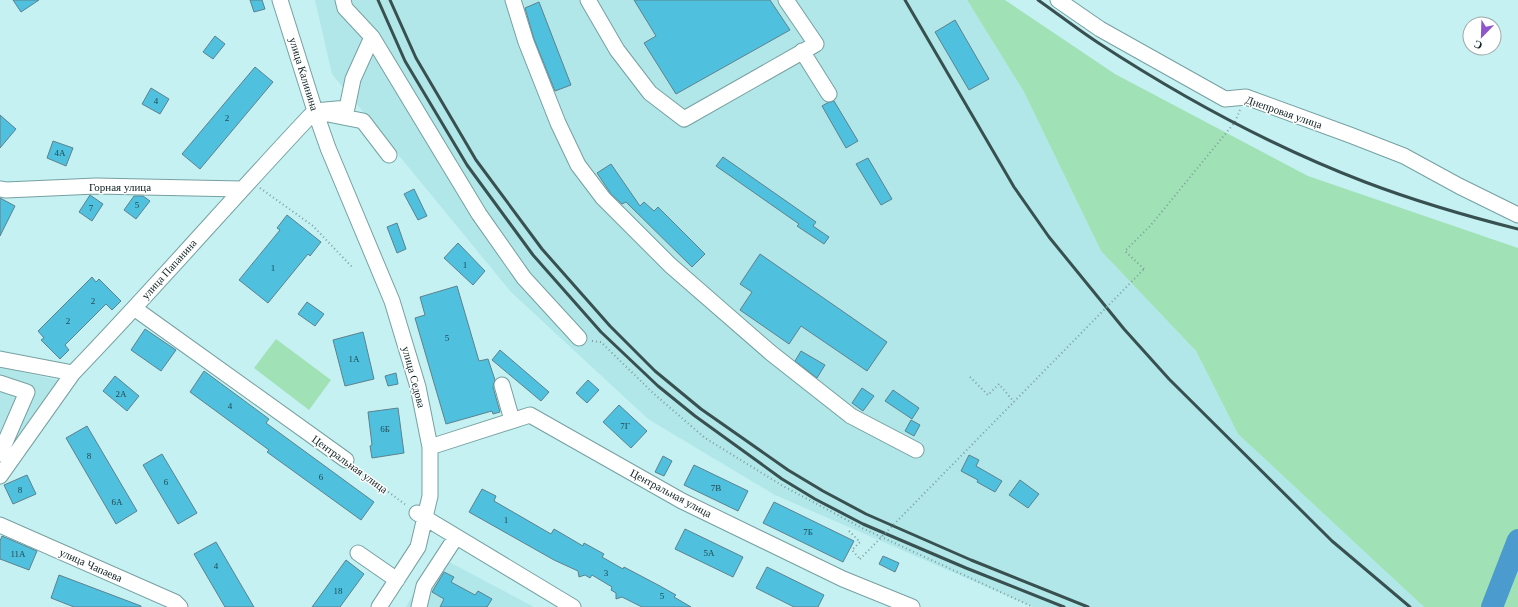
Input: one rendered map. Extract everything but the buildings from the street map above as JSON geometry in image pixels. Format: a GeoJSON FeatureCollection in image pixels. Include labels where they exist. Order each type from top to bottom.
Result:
{"type":"FeatureCollection","features":[{"type":"Feature","properties":{"kind":"street","name":"улица Калинина"},"geometry":{"type":"LineString","coordinates":[[280,0],[315,112],[328,148]]}},
{"type":"Feature","properties":{"kind":"street"},"geometry":{"type":"LineString","coordinates":[[343,0],[345,8],[372,37],[488,227],[524,278],[579,338]]}},
{"type":"Feature","properties":{"kind":"street"},"geometry":{"type":"LineString","coordinates":[[513,0],[526,42],[558,123],[578,165],[602,198],[670,266],[771,353],[852,416],[916,450]]}},
{"type":"Feature","properties":{"kind":"street"},"geometry":{"type":"LineString","coordinates":[[588,0],[617,50],[650,93],[684,119],[816,44],[786,0]]}},
{"type":"Feature","properties":{"kind":"street","name":"Днепровая улица"},"geometry":{"type":"LineString","coordinates":[[1058,0],[1100,29],[1225,99],[1246,97],[1404,156],[1459,186],[1518,215]]}},
{"type":"Feature","properties":{"kind":"street"},"geometry":{"type":"LineString","coordinates":[[315,112],[347,108],[353,79],[372,37]]}},
{"type":"Feature","properties":{"kind":"street"},"geometry":{"type":"LineString","coordinates":[[802,52],[829,94]]}},
{"type":"Feature","properties":{"kind":"street"},"geometry":{"type":"LineString","coordinates":[[315,112],[363,121],[390,155]]}},
{"type":"Feature","properties":{"kind":"street","name":"улица Папанина"},"geometry":{"type":"LineString","coordinates":[[0,476],[73,373],[134,308],[245,184],[315,112]]}},
{"type":"Feature","properties":{"kind":"street","name":"улица Седова"},"geometry":{"type":"LineString","coordinates":[[328,148],[392,301],[418,387],[430,447],[430,496],[420,515],[418,547],[379,607]]}},
{"type":"Feature","properties":{"kind":"street","name":"Горная улица"},"geometry":{"type":"LineString","coordinates":[[0,189],[245,184]]}},
{"type":"Feature","properties":{"kind":"street","name":"Центральная улица"},"geometry":{"type":"LineString","coordinates":[[134,308],[346,460]]}},
{"type":"Feature","properties":{"kind":"street"},"geometry":{"type":"LineString","coordinates":[[0,359],[73,373]]}},
{"type":"Feature","properties":{"kind":"street"},"geometry":{"type":"LineString","coordinates":[[0,383],[27,392],[0,454]]}},
{"type":"Feature","properties":{"kind":"street"},"geometry":{"type":"LineString","coordinates":[[502,385],[512,420]]}},
{"type":"Feature","properties":{"kind":"street","name":"Центральная улица"},"geometry":{"type":"LineString","coordinates":[[430,447],[530,414],[682,501],[843,579],[912,607]]}},
{"type":"Feature","properties":{"kind":"street"},"geometry":{"type":"LineString","coordinates":[[420,515],[573,607]]}},
{"type":"Feature","properties":{"kind":"street","name":"улица Чапаева"},"geometry":{"type":"LineString","coordinates":[[0,525],[176,602],[180,607]]}},
{"type":"Feature","properties":{"kind":"street"},"geometry":{"type":"LineString","coordinates":[[419,607],[424,586],[456,537]]}},
{"type":"Feature","properties":{"kind":"street"},"geometry":{"type":"LineString","coordinates":[[358,553],[397,580]]}},
{"type":"Feature","properties":{"kind":"path"},"geometry":{"type":"LineString","coordinates":[[849,531],[860,542],[852,550],[860,559],[1144,269],[1125,251],[1151,225],[1235,122],[1246,97]]}},
{"type":"Feature","properties":{"kind":"path"},"geometry":{"type":"LineString","coordinates":[[245,184],[313,226],[353,268]]}},
{"type":"Feature","properties":{"kind":"path"},"geometry":{"type":"LineString","coordinates":[[579,338],[601,342],[653,393],[704,438],[783,486],[862,528],[1034,607]]}},
{"type":"Feature","properties":{"kind":"path"},"geometry":{"type":"LineString","coordinates":[[970,376],[988,395],[999,384],[1014,402]]}},
{"type":"Feature","properties":{"kind":"path","name":"Центральная улица"},"geometry":{"type":"LineString","coordinates":[[346,460],[420,515]]}},
{"type":"Feature","properties":{"kind":"shaded area"},"geometry":{"type":"Polygon","coordinates":[[[315,0],[967,0],[1024,92],[1101,251],[1196,351],[1238,434],[1424,607],[1033,607],[775,495],[648,419],[511,292],[332,74],[315,0]]]}},
{"type":"Feature","properties":{"kind":"shaded area"},"geometry":{"type":"Polygon","coordinates":[[[0,367],[61,381],[0,465],[0,367]]]}},
{"type":"Feature","properties":{"kind":"shaded area"},"geometry":{"type":"Polygon","coordinates":[[[436,555],[534,607],[406,607],[436,555]]]}},
{"type":"Feature","properties":{"kind":"green space"},"geometry":{"type":"Polygon","coordinates":[[[967,0],[1005,0],[1115,74],[1308,176],[1518,248],[1518,607],[1424,607],[1238,434],[1196,351],[1101,251],[1024,92],[967,0]]]}},
{"type":"Feature","properties":{"kind":"green space"},"geometry":{"type":"Polygon","coordinates":[[[276,339],[331,380],[309,410],[254,368],[276,339]]]}},
{"type":"Feature","properties":{"kind":"waterway"},"geometry":{"type":"LineString","coordinates":[[1492,607],[1518,540]]}},
{"type":"Feature","properties":{"kind":"railway"},"geometry":{"type":"LineString","coordinates":[[378,0],[405,61],[467,165],[533,255],[601,332],[658,386],[695,416],[782,479],[815,499],[863,524],[966,568],[1064,607]]}},
{"type":"Feature","properties":{"kind":"railway"},"geometry":{"type":"LineString","coordinates":[[390,0],[416,58],[476,160],[542,249],[610,326],[655,371],[701,409],[788,470],[823,491],[866,514],[971,560],[1088,607]]}},
{"type":"Feature","properties":{"kind":"railway"},"geometry":{"type":"LineString","coordinates":[[905,0],[1014,187],[1049,237],[1124,329],[1169,379],[1332,541],[1410,607]]}},
{"type":"Feature","properties":{"kind":"railway"},"geometry":{"type":"LineString","coordinates":[[1038,0],[1090,37],[1161,82],[1227,119],[1295,153],[1403,196],[1518,229]]}}]}
